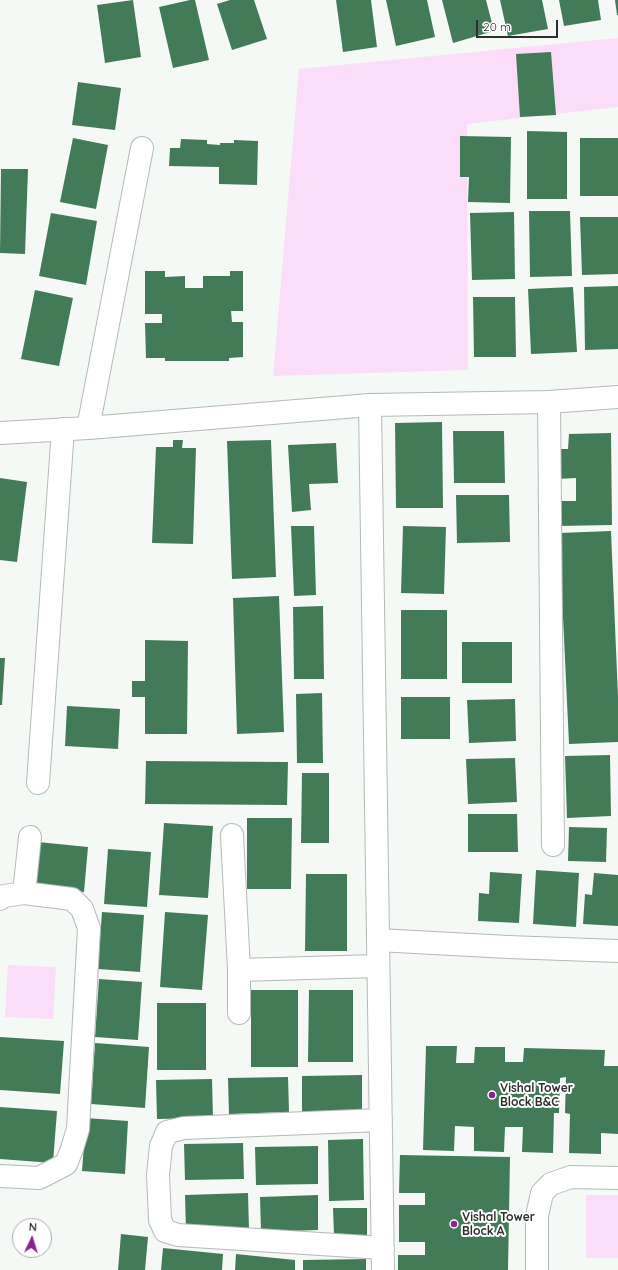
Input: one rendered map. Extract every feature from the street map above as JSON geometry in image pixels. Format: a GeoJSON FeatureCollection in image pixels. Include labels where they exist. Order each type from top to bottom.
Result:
{"type":"FeatureCollection","features":[{"type":"Feature","properties":{"kind":"street"},"geometry":{"type":"LineString","coordinates":[[88,428],[142,148]]}},
{"type":"Feature","properties":{"kind":"street"},"geometry":{"type":"LineString","coordinates":[[0,433],[63,430],[370,405],[549,402],[618,397]]}},
{"type":"Feature","properties":{"kind":"street"},"geometry":{"type":"LineString","coordinates":[[549,402],[553,845]]}},
{"type":"Feature","properties":{"kind":"street"},"geometry":{"type":"LineString","coordinates":[[370,405],[383,1270]]}},
{"type":"Feature","properties":{"kind":"street"},"geometry":{"type":"LineString","coordinates":[[38,783],[63,430]]}},
{"type":"Feature","properties":{"kind":"street"},"geometry":{"type":"LineString","coordinates":[[232,835],[239,970],[239,1013]]}},
{"type":"Feature","properties":{"kind":"street"},"geometry":{"type":"LineString","coordinates":[[24,893],[30,837]]}},
{"type":"Feature","properties":{"kind":"street"},"geometry":{"type":"LineString","coordinates":[[0,899],[4,896],[24,893],[72,900],[82,909],[89,928],[78,1129],[72,1149],[66,1164],[39,1178],[0,1176]]}},
{"type":"Feature","properties":{"kind":"street"},"geometry":{"type":"LineString","coordinates":[[378,940],[618,951]]}},
{"type":"Feature","properties":{"kind":"street"},"geometry":{"type":"LineString","coordinates":[[239,970],[378,966]]}},
{"type":"Feature","properties":{"kind":"street"},"geometry":{"type":"LineString","coordinates":[[381,1120],[184,1128],[167,1132],[161,1146],[158,1175],[160,1220],[166,1231],[178,1235],[383,1248]]}},
{"type":"Feature","properties":{"kind":"street"},"geometry":{"type":"LineString","coordinates":[[537,1270],[536,1216],[542,1194],[551,1184],[571,1177],[618,1178]]}},
{"type":"Feature","properties":{"kind":"shaded area"},"geometry":{"type":"Polygon","coordinates":[[[618,38],[618,107],[467,124],[468,370],[273,376],[299,69],[618,38]]]}},
{"type":"Feature","properties":{"kind":"shaded area"},"geometry":{"type":"Polygon","coordinates":[[[8,965],[56,967],[53,1019],[5,1017],[8,965]]]}},
{"type":"Feature","properties":{"kind":"shaded area"},"geometry":{"type":"Polygon","coordinates":[[[586,1195],[618,1195],[618,1258],[586,1258],[586,1195]]]}},
{"type":"Feature","properties":{"kind":"building"},"geometry":{"type":"Polygon","coordinates":[[[133,0],[141,57],[105,63],[97,5],[133,0]]]}},
{"type":"Feature","properties":{"kind":"building"},"geometry":{"type":"Polygon","coordinates":[[[195,0],[209,60],[173,68],[159,7],[195,0]]]}},
{"type":"Feature","properties":{"kind":"building"},"geometry":{"type":"Polygon","coordinates":[[[230,0],[254,0],[267,39],[232,50],[217,4],[230,0]]]}},
{"type":"Feature","properties":{"kind":"building"},"geometry":{"type":"Polygon","coordinates":[[[336,0],[371,0],[377,47],[343,52],[336,0]]]}},
{"type":"Feature","properties":{"kind":"building"},"geometry":{"type":"Polygon","coordinates":[[[386,0],[427,0],[435,37],[396,46],[386,0]]]}},
{"type":"Feature","properties":{"kind":"building"},"geometry":{"type":"Polygon","coordinates":[[[442,0],[486,0],[494,31],[453,43],[442,0]]]}},
{"type":"Feature","properties":{"kind":"building"},"geometry":{"type":"Polygon","coordinates":[[[500,0],[542,0],[548,29],[508,36],[500,0]]]}},
{"type":"Feature","properties":{"kind":"building"},"geometry":{"type":"Polygon","coordinates":[[[559,0],[598,0],[601,20],[564,26],[559,0]]]}},
{"type":"Feature","properties":{"kind":"building"},"geometry":{"type":"Polygon","coordinates":[[[615,0],[618,0],[618,15],[617,15],[615,0]]]}},
{"type":"Feature","properties":{"kind":"building"},"geometry":{"type":"Polygon","coordinates":[[[551,52],[556,115],[520,117],[516,54],[551,52]]]}},
{"type":"Feature","properties":{"kind":"building"},"geometry":{"type":"Polygon","coordinates":[[[78,82],[121,88],[115,130],[72,125],[78,82]]]}},
{"type":"Feature","properties":{"kind":"building"},"geometry":{"type":"Polygon","coordinates":[[[527,131],[567,132],[567,199],[527,199],[527,131]]]}},
{"type":"Feature","properties":{"kind":"building"},"geometry":{"type":"Polygon","coordinates":[[[460,136],[511,137],[510,203],[468,202],[469,177],[460,177],[460,136]]]}},
{"type":"Feature","properties":{"kind":"building"},"geometry":{"type":"Polygon","coordinates":[[[73,138],[108,145],[96,209],[60,202],[73,138]]]}},
{"type":"Feature","properties":{"kind":"building"},"geometry":{"type":"Polygon","coordinates":[[[580,138],[618,138],[618,196],[580,196],[580,138]]]}},
{"type":"Feature","properties":{"kind":"building"},"geometry":{"type":"Polygon","coordinates":[[[181,139],[207,140],[207,144],[220,145],[220,143],[234,143],[234,140],[258,141],[257,185],[219,184],[219,167],[169,166],[170,148],[180,148],[181,139]]]}},
{"type":"Feature","properties":{"kind":"building"},"geometry":{"type":"Polygon","coordinates":[[[1,169],[28,169],[25,254],[0,253],[1,169]]]}},
{"type":"Feature","properties":{"kind":"building"},"geometry":{"type":"Polygon","coordinates":[[[529,211],[570,211],[572,276],[530,277],[529,211]]]}},
{"type":"Feature","properties":{"kind":"building"},"geometry":{"type":"Polygon","coordinates":[[[514,212],[515,279],[472,280],[470,213],[514,212]]]}},
{"type":"Feature","properties":{"kind":"building"},"geometry":{"type":"Polygon","coordinates":[[[51,213],[97,221],[86,285],[39,276],[51,213]]]}},
{"type":"Feature","properties":{"kind":"building"},"geometry":{"type":"Polygon","coordinates":[[[580,217],[618,217],[618,274],[582,275],[580,217]]]}},
{"type":"Feature","properties":{"kind":"building"},"geometry":{"type":"Polygon","coordinates":[[[145,271],[165,271],[165,277],[185,276],[185,288],[203,288],[203,276],[230,276],[230,271],[243,271],[243,311],[231,311],[232,322],[243,322],[243,357],[229,358],[229,361],[165,361],[165,358],[146,358],[145,323],[162,323],[162,314],[145,314],[145,271]]]}},
{"type":"Feature","properties":{"kind":"building"},"geometry":{"type":"Polygon","coordinates":[[[618,286],[618,349],[585,350],[584,287],[618,286]]]}},
{"type":"Feature","properties":{"kind":"building"},"geometry":{"type":"Polygon","coordinates":[[[573,287],[577,352],[531,354],[528,289],[573,287]]]}},
{"type":"Feature","properties":{"kind":"building"},"geometry":{"type":"Polygon","coordinates":[[[35,290],[73,298],[59,366],[21,359],[35,290]]]}},
{"type":"Feature","properties":{"kind":"building"},"geometry":{"type":"Polygon","coordinates":[[[473,297],[515,297],[516,357],[474,357],[473,297]]]}},
{"type":"Feature","properties":{"kind":"building"},"geometry":{"type":"Polygon","coordinates":[[[442,422],[443,508],[396,508],[395,423],[442,422]]]}},
{"type":"Feature","properties":{"kind":"building"},"geometry":{"type":"Polygon","coordinates":[[[453,431],[504,431],[505,483],[454,483],[453,431]]]}},
{"type":"Feature","properties":{"kind":"building"},"geometry":{"type":"Polygon","coordinates":[[[611,433],[612,525],[558,526],[558,501],[576,501],[576,478],[557,479],[557,449],[568,449],[569,434],[611,433]]]}},
{"type":"Feature","properties":{"kind":"building"},"geometry":{"type":"Polygon","coordinates":[[[173,440],[183,440],[182,448],[196,448],[193,544],[152,543],[156,447],[173,447],[173,440]]]}},
{"type":"Feature","properties":{"kind":"building"},"geometry":{"type":"Polygon","coordinates":[[[271,440],[276,577],[232,579],[227,441],[271,440]]]}},
{"type":"Feature","properties":{"kind":"building"},"geometry":{"type":"Polygon","coordinates":[[[336,443],[338,483],[309,484],[311,510],[292,512],[288,445],[336,443]]]}},
{"type":"Feature","properties":{"kind":"building"},"geometry":{"type":"Polygon","coordinates":[[[0,478],[27,482],[17,562],[0,560],[0,478]]]}},
{"type":"Feature","properties":{"kind":"building"},"geometry":{"type":"Polygon","coordinates":[[[456,495],[509,495],[510,542],[457,543],[456,495]]]}},
{"type":"Feature","properties":{"kind":"building"},"geometry":{"type":"Polygon","coordinates":[[[291,526],[314,526],[316,595],[294,596],[291,526]]]}},
{"type":"Feature","properties":{"kind":"building"},"geometry":{"type":"Polygon","coordinates":[[[403,526],[446,527],[444,594],[401,593],[403,526]]]}},
{"type":"Feature","properties":{"kind":"building"},"geometry":{"type":"Polygon","coordinates":[[[611,531],[618,697],[618,742],[569,744],[559,533],[611,531]]]}},
{"type":"Feature","properties":{"kind":"building"},"geometry":{"type":"Polygon","coordinates":[[[279,596],[284,732],[237,734],[233,598],[279,596]]]}},
{"type":"Feature","properties":{"kind":"building"},"geometry":{"type":"Polygon","coordinates":[[[323,606],[324,679],[294,679],[293,607],[323,606]]]}},
{"type":"Feature","properties":{"kind":"building"},"geometry":{"type":"Polygon","coordinates":[[[401,610],[447,610],[447,679],[401,679],[401,610]]]}},
{"type":"Feature","properties":{"kind":"building"},"geometry":{"type":"Polygon","coordinates":[[[145,640],[188,641],[187,734],[145,734],[145,697],[132,697],[132,681],[145,681],[145,640]]]}},
{"type":"Feature","properties":{"kind":"building"},"geometry":{"type":"Polygon","coordinates":[[[462,642],[512,642],[512,683],[462,683],[462,642]]]}},
{"type":"Feature","properties":{"kind":"building"},"geometry":{"type":"Polygon","coordinates":[[[0,658],[5,658],[2,705],[0,705],[0,658]]]}},
{"type":"Feature","properties":{"kind":"building"},"geometry":{"type":"Polygon","coordinates":[[[322,693],[323,763],[297,763],[296,694],[322,693]]]}},
{"type":"Feature","properties":{"kind":"building"},"geometry":{"type":"Polygon","coordinates":[[[401,697],[450,697],[450,739],[401,739],[401,697]]]}},
{"type":"Feature","properties":{"kind":"building"},"geometry":{"type":"Polygon","coordinates":[[[515,699],[516,741],[469,743],[467,700],[515,699]]]}},
{"type":"Feature","properties":{"kind":"building"},"geometry":{"type":"Polygon","coordinates":[[[67,706],[120,709],[118,749],[65,746],[67,706]]]}},
{"type":"Feature","properties":{"kind":"building"},"geometry":{"type":"Polygon","coordinates":[[[610,755],[611,816],[567,818],[565,756],[610,755]]]}},
{"type":"Feature","properties":{"kind":"building"},"geometry":{"type":"Polygon","coordinates":[[[515,758],[517,802],[468,804],[466,759],[515,758]]]}},
{"type":"Feature","properties":{"kind":"building"},"geometry":{"type":"Polygon","coordinates":[[[146,761],[288,762],[287,805],[145,804],[146,761]]]}},
{"type":"Feature","properties":{"kind":"building"},"geometry":{"type":"Polygon","coordinates":[[[302,773],[329,773],[329,843],[301,843],[302,773]]]}},
{"type":"Feature","properties":{"kind":"building"},"geometry":{"type":"Polygon","coordinates":[[[468,814],[517,814],[518,852],[468,852],[468,814]]]}},
{"type":"Feature","properties":{"kind":"building"},"geometry":{"type":"Polygon","coordinates":[[[247,818],[292,818],[291,889],[247,889],[247,818]]]}},
{"type":"Feature","properties":{"kind":"building"},"geometry":{"type":"Polygon","coordinates":[[[164,823],[213,826],[208,898],[159,895],[164,823]]]}},
{"type":"Feature","properties":{"kind":"building"},"geometry":{"type":"Polygon","coordinates":[[[569,827],[607,828],[606,862],[568,861],[569,827]]]}},
{"type":"Feature","properties":{"kind":"building"},"geometry":{"type":"Polygon","coordinates":[[[38,842],[88,847],[84,892],[33,887],[38,842]]]}},
{"type":"Feature","properties":{"kind":"building"},"geometry":{"type":"Polygon","coordinates":[[[108,849],[151,852],[147,907],[104,904],[108,849]]]}},
{"type":"Feature","properties":{"kind":"building"},"geometry":{"type":"Polygon","coordinates":[[[536,870],[579,873],[576,927],[533,924],[536,870]]]}},
{"type":"Feature","properties":{"kind":"building"},"geometry":{"type":"Polygon","coordinates":[[[490,872],[522,874],[519,923],[478,921],[479,893],[489,894],[490,872]]]}},
{"type":"Feature","properties":{"kind":"building"},"geometry":{"type":"Polygon","coordinates":[[[594,873],[618,875],[618,926],[583,924],[585,894],[592,895],[594,873]]]}},
{"type":"Feature","properties":{"kind":"building"},"geometry":{"type":"Polygon","coordinates":[[[306,874],[347,874],[347,951],[305,951],[306,874]]]}},
{"type":"Feature","properties":{"kind":"building"},"geometry":{"type":"Polygon","coordinates":[[[102,912],[144,915],[140,972],[98,969],[102,912]]]}},
{"type":"Feature","properties":{"kind":"building"},"geometry":{"type":"Polygon","coordinates":[[[165,912],[208,915],[202,990],[160,987],[165,912]]]}},
{"type":"Feature","properties":{"kind":"building"},"geometry":{"type":"Polygon","coordinates":[[[99,979],[142,982],[138,1040],[95,1037],[99,979]]]}},
{"type":"Feature","properties":{"kind":"building"},"geometry":{"type":"Polygon","coordinates":[[[251,990],[298,990],[298,1067],[251,1067],[251,990]]]}},
{"type":"Feature","properties":{"kind":"building"},"geometry":{"type":"Polygon","coordinates":[[[309,990],[353,990],[353,1062],[308,1062],[309,990]]]}},
{"type":"Feature","properties":{"kind":"building"},"geometry":{"type":"Polygon","coordinates":[[[157,1003],[206,1003],[206,1070],[157,1070],[157,1003]]]}},
{"type":"Feature","properties":{"kind":"building"},"geometry":{"type":"Polygon","coordinates":[[[0,1037],[64,1041],[60,1094],[0,1090],[0,1037]]]}},
{"type":"Feature","properties":{"kind":"building"},"geometry":{"type":"Polygon","coordinates":[[[95,1043],[149,1047],[145,1108],[91,1104],[95,1043]]]}},
{"type":"Feature","properties":{"kind":"building","name":"Vishal Tower Block B&C"},"geometry":{"type":"Polygon","coordinates":[[[426,1046],[457,1046],[456,1063],[474,1063],[475,1047],[505,1047],[505,1062],[523,1062],[524,1048],[605,1050],[604,1066],[618,1066],[618,1134],[601,1133],[601,1154],[569,1153],[570,1114],[565,1113],[566,1077],[560,1078],[559,1113],[554,1113],[553,1153],[522,1152],[523,1127],[505,1127],[504,1152],[474,1151],[474,1127],[455,1126],[454,1151],[423,1150],[426,1046]]]}},
{"type":"Feature","properties":{"kind":"building"},"geometry":{"type":"Polygon","coordinates":[[[362,1075],[362,1111],[302,1112],[302,1076],[362,1075]]]}},
{"type":"Feature","properties":{"kind":"building"},"geometry":{"type":"Polygon","coordinates":[[[288,1077],[289,1112],[229,1114],[228,1078],[288,1077]]]}},
{"type":"Feature","properties":{"kind":"building"},"geometry":{"type":"Polygon","coordinates":[[[212,1079],[213,1118],[157,1119],[156,1080],[212,1079]]]}},
{"type":"Feature","properties":{"kind":"building"},"geometry":{"type":"Polygon","coordinates":[[[0,1107],[57,1111],[53,1163],[0,1159],[0,1107]]]}},
{"type":"Feature","properties":{"kind":"building"},"geometry":{"type":"Polygon","coordinates":[[[86,1118],[128,1121],[125,1174],[82,1171],[86,1118]]]}},
{"type":"Feature","properties":{"kind":"building"},"geometry":{"type":"Polygon","coordinates":[[[363,1139],[364,1200],[329,1201],[328,1140],[363,1139]]]}},
{"type":"Feature","properties":{"kind":"building"},"geometry":{"type":"Polygon","coordinates":[[[243,1143],[244,1179],[185,1180],[184,1144],[243,1143]]]}},
{"type":"Feature","properties":{"kind":"building"},"geometry":{"type":"Polygon","coordinates":[[[318,1146],[318,1184],[256,1185],[255,1147],[318,1146]]]}},
{"type":"Feature","properties":{"kind":"building","name":"Vishal Tower Block A"},"geometry":{"type":"Polygon","coordinates":[[[400,1155],[510,1157],[508,1270],[398,1270],[398,1255],[425,1255],[425,1242],[399,1242],[399,1205],[425,1205],[425,1193],[399,1193],[400,1155]]]}},
{"type":"Feature","properties":{"kind":"building"},"geometry":{"type":"Polygon","coordinates":[[[248,1193],[249,1230],[186,1232],[185,1195],[248,1193]]]}},
{"type":"Feature","properties":{"kind":"building"},"geometry":{"type":"Polygon","coordinates":[[[318,1195],[318,1230],[261,1232],[260,1197],[318,1195]]]}},
{"type":"Feature","properties":{"kind":"building"},"geometry":{"type":"Polygon","coordinates":[[[333,1208],[367,1208],[367,1235],[334,1236],[333,1208]]]}},
{"type":"Feature","properties":{"kind":"building"},"geometry":{"type":"Polygon","coordinates":[[[121,1234],[148,1237],[145,1270],[118,1270],[121,1234]]]}},
{"type":"Feature","properties":{"kind":"building"},"geometry":{"type":"Polygon","coordinates":[[[163,1248],[223,1254],[222,1270],[161,1270],[163,1248]]]}},
{"type":"Feature","properties":{"kind":"building"},"geometry":{"type":"Polygon","coordinates":[[[236,1254],[295,1260],[295,1270],[235,1270],[236,1254]]]}},
{"type":"Feature","properties":{"kind":"building"},"geometry":{"type":"Polygon","coordinates":[[[366,1259],[366,1270],[303,1270],[303,1260],[366,1259]]]}},
{"type":"Feature","properties":{"kind":"place","name":"Vishal Tower Block B&C"},"geometry":{"type":"Point","coordinates":[492,1095]}},
{"type":"Feature","properties":{"kind":"place","name":"Vishal Tower Block A"},"geometry":{"type":"Point","coordinates":[454,1224]}}]}
